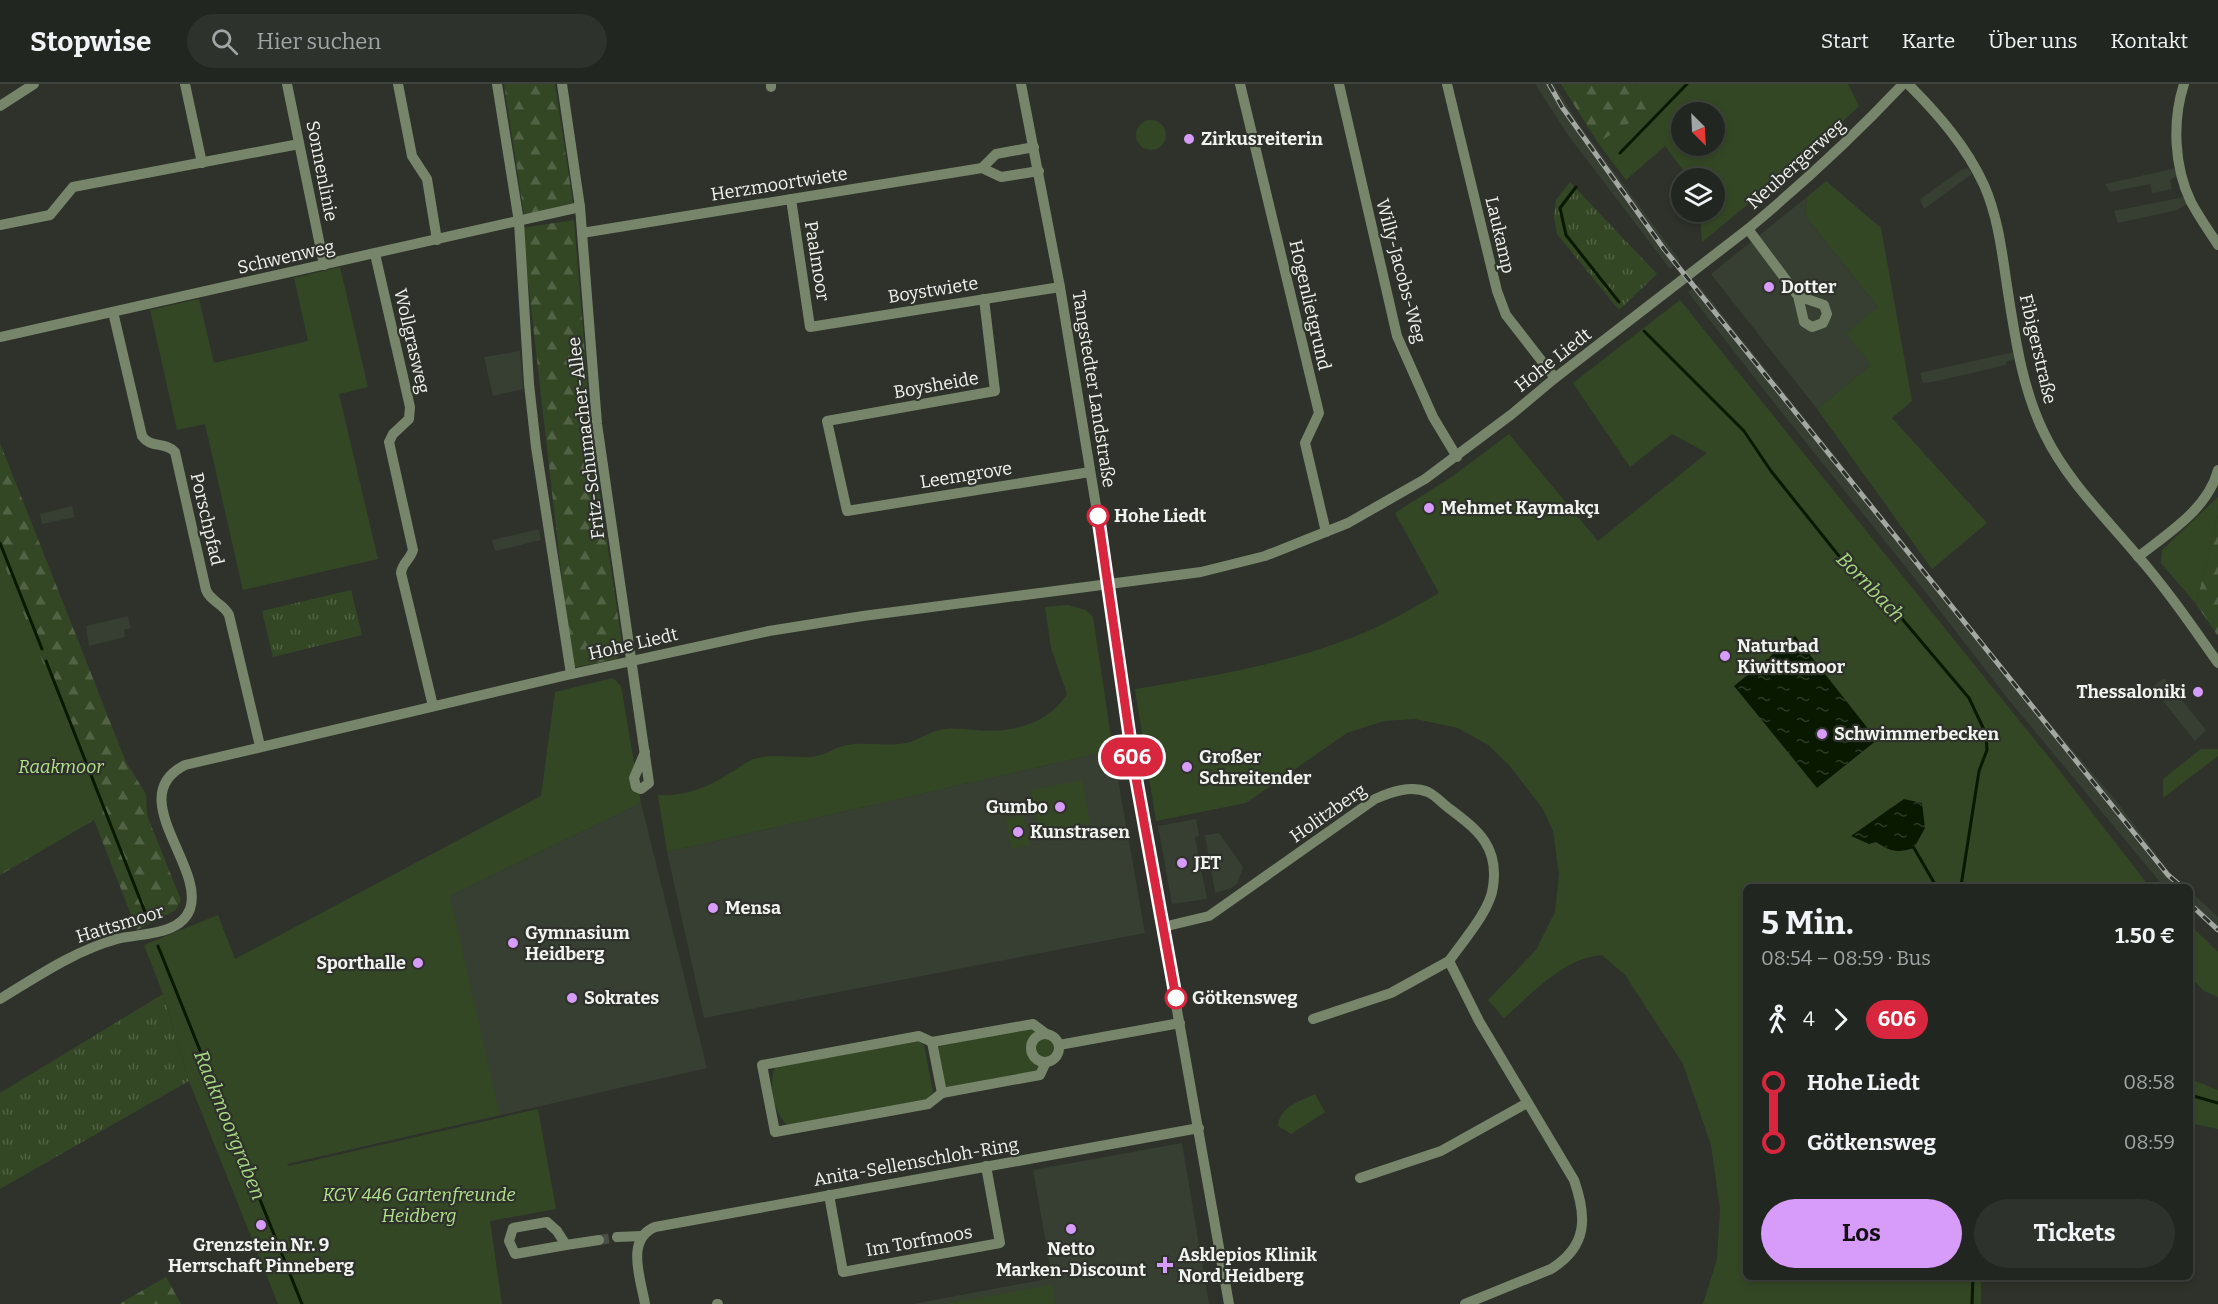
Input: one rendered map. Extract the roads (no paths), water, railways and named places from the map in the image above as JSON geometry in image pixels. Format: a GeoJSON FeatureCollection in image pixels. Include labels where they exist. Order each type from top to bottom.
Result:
{"type":"FeatureCollection","features":[{"type":"Feature","properties":{"kind":"street"},"geometry":{"type":"LineString","coordinates":[[0,106],[34,84]]}},
{"type":"Feature","properties":{"kind":"street"},"geometry":{"type":"LineString","coordinates":[[185,84],[202,163]]}},
{"type":"Feature","properties":{"kind":"street","name":"Sonnenlinie"},"geometry":{"type":"LineString","coordinates":[[288,84],[324,265]]}},
{"type":"Feature","properties":{"kind":"street"},"geometry":{"type":"LineString","coordinates":[[398,84],[412,156],[427,179],[437,240]]}},
{"type":"Feature","properties":{"kind":"street"},"geometry":{"type":"LineString","coordinates":[[497,84],[519,222],[529,384],[536,447],[571,674]]}},
{"type":"Feature","properties":{"kind":"street","name":"Fritz-Schumacher-Allee"},"geometry":{"type":"LineString","coordinates":[[562,84],[580,207],[597,424],[645,752]]}},
{"type":"Feature","properties":{"kind":"street","name":"Tangstedter Landstraße"},"geometry":{"type":"LineString","coordinates":[[1021,84],[1060,287],[1109,585],[1134,767],[1230,1304]]}},
{"type":"Feature","properties":{"kind":"street","name":"Hogenlietgrund"},"geometry":{"type":"LineString","coordinates":[[1240,84],[1319,413],[1305,443],[1326,532]]}},
{"type":"Feature","properties":{"kind":"street","name":"Willy-Jacobs-Weg"},"geometry":{"type":"LineString","coordinates":[[1339,84],[1398,336],[1433,417],[1457,457]]}},
{"type":"Feature","properties":{"kind":"street","name":"Laukamp"},"geometry":{"type":"LineString","coordinates":[[1447,84],[1500,299],[1506,315],[1555,378]]}},
{"type":"Feature","properties":{"kind":"street","name":"Neubergerweg"},"geometry":{"type":"LineString","coordinates":[[1677,283],[1789,195],[1864,125],[1903,84]]}},
{"type":"Feature","properties":{"kind":"street","name":"Fibigerstraße"},"geometry":{"type":"LineString","coordinates":[[1908,84],[1943,120],[1962,146],[1984,185],[1995,217],[2024,379],[2044,434],[2059,460],[2139,556],[2218,663]]}},
{"type":"Feature","properties":{"kind":"street"},"geometry":{"type":"LineString","coordinates":[[2184,84],[2177,117],[2177,142],[2181,172],[2190,200],[2218,246]]}},
{"type":"Feature","properties":{"kind":"street"},"geometry":{"type":"LineString","coordinates":[[0,225],[50,215],[73,187],[299,144]]}},
{"type":"Feature","properties":{"kind":"street","name":"Herzmoortwiete"},"geometry":{"type":"LineString","coordinates":[[982,168],[996,153],[1034,147]]}},
{"type":"Feature","properties":{"kind":"street","name":"Herzmoortwiete"},"geometry":{"type":"LineString","coordinates":[[582,233],[982,168],[1001,177],[1039,171]]}},
{"type":"Feature","properties":{"kind":"street","name":"Paalmoor"},"geometry":{"type":"LineString","coordinates":[[791,199],[810,327]]}},
{"type":"Feature","properties":{"kind":"street","name":"Schwenweg"},"geometry":{"type":"LineString","coordinates":[[0,337],[580,207]]}},
{"type":"Feature","properties":{"kind":"street"},"geometry":{"type":"LineString","coordinates":[[1748,229],[1798,296]]}},
{"type":"Feature","properties":{"kind":"street","name":"Wollgrasweg"},"geometry":{"type":"LineString","coordinates":[[375,254],[410,407],[409,419],[393,434],[389,442],[413,550],[403,565],[401,573],[434,706]]}},
{"type":"Feature","properties":{"kind":"street","name":"Hohe Liedt"},"geometry":{"type":"LineString","coordinates":[[188,881],[163,813],[162,789],[167,777],[185,765],[722,640],[788,628],[1200,572],[1265,555],[1326,532],[1391,500],[1457,457],[1677,283]]}},
{"type":"Feature","properties":{"kind":"street","name":"Boystwiete"},"geometry":{"type":"LineString","coordinates":[[810,327],[1060,287]]}},
{"type":"Feature","properties":{"kind":"street","name":"Boysheide"},"geometry":{"type":"LineString","coordinates":[[847,511],[827,421],[995,391],[984,299]]}},
{"type":"Feature","properties":{"kind":"street","name":"Porschpfad"},"geometry":{"type":"LineString","coordinates":[[113,312],[142,436],[150,444],[166,445],[175,452],[206,590],[229,615],[260,746]]}},
{"type":"Feature","properties":{"kind":"street"},"geometry":{"type":"LineString","coordinates":[[2139,556],[2189,516],[2207,496],[2218,470]]}},
{"type":"Feature","properties":{"kind":"street","name":"Leemgrove"},"geometry":{"type":"LineString","coordinates":[[847,511],[1090,472]]}},
{"type":"Feature","properties":{"kind":"street","name":"Holitzberg"},"geometry":{"type":"LineString","coordinates":[[1163,927],[1209,916],[1375,799],[1394,791],[1412,789],[1428,792],[1473,826],[1485,839],[1493,857],[1494,879],[1491,897],[1449,961],[1391,993],[1313,1019]]}},
{"type":"Feature","properties":{"kind":"street","name":"Hattsmoor"},"geometry":{"type":"LineString","coordinates":[[0,999],[82,951],[120,938],[155,932],[176,925],[190,908],[188,881]]}},
{"type":"Feature","properties":{"kind":"street"},"geometry":{"type":"LineString","coordinates":[[1449,961],[1469,1004],[1574,1180],[1581,1201],[1583,1222],[1580,1238],[1572,1253],[1561,1263],[1464,1304]]}},
{"type":"Feature","properties":{"kind":"street"},"geometry":{"type":"LineString","coordinates":[[1059,1045],[1180,1023]]}},
{"type":"Feature","properties":{"kind":"street"},"geometry":{"type":"LineString","coordinates":[[1046,1062],[1040,1075],[942,1093],[928,1104],[775,1132],[762,1065],[919,1036],[932,1042],[1033,1024],[1052,1035],[1059,1045]]}},
{"type":"Feature","properties":{"kind":"street"},"geometry":{"type":"LineString","coordinates":[[1045,1033],[1036,1036],[1031,1049],[1038,1060],[1046,1062],[1055,1058],[1059,1045]]}},
{"type":"Feature","properties":{"kind":"street"},"geometry":{"type":"LineString","coordinates":[[932,1042],[942,1093]]}},
{"type":"Feature","properties":{"kind":"street"},"geometry":{"type":"LineString","coordinates":[[1360,1178],[1441,1151],[1527,1103]]}},
{"type":"Feature","properties":{"kind":"street","name":"Anita-Sellenschloh-Ring"},"geometry":{"type":"LineString","coordinates":[[616,1237],[642,1236],[647,1230],[655,1227],[1199,1128]]}},
{"type":"Feature","properties":{"kind":"street","name":"Im Torfmoos"},"geometry":{"type":"LineString","coordinates":[[829,1195],[843,1272],[943,1254],[1000,1243],[986,1166]]}},
{"type":"Feature","properties":{"kind":"street"},"geometry":{"type":"LineString","coordinates":[[566,1245],[557,1231],[547,1222],[513,1228],[509,1241],[515,1254],[599,1240]]}},
{"type":"Feature","properties":{"kind":"street"},"geometry":{"type":"LineString","coordinates":[[642,1236],[638,1244],[637,1258],[645,1304]]}},
{"type":"Feature","properties":{"kind":"street"},"geometry":{"type":"LineString","coordinates":[[1499,1291],[1501,1304]]}},
{"type":"Feature","properties":{"kind":"water"},"geometry":{"type":"Polygon","coordinates":[[[1795,636],[1877,740],[1817,788],[1734,686],[1795,636]]]}},
{"type":"Feature","properties":{"kind":"water"},"geometry":{"type":"Polygon","coordinates":[[[1904,799],[1922,803],[1925,828],[1914,848],[1894,851],[1876,842],[1869,844],[1851,836],[1904,799]]]}},
{"type":"Feature","properties":{"kind":"waterway","name":"Bornbach"},"geometry":{"type":"LineString","coordinates":[[1620,153],[1687,84]]}},
{"type":"Feature","properties":{"kind":"waterway","name":"Bornbach"},"geometry":{"type":"LineString","coordinates":[[1576,187],[1560,208],[1566,235],[1619,302]]}},
{"type":"Feature","properties":{"kind":"waterway","name":"Bornbach"},"geometry":{"type":"LineString","coordinates":[[1644,331],[1744,431],[1771,471],[1851,571],[1887,601],[1969,698],[1986,734],[1987,750],[1979,771],[1961,884]]}},
{"type":"Feature","properties":{"kind":"waterway","name":"Raakmoorgraben"},"geometry":{"type":"LineString","coordinates":[[0,543],[42,649]]}},
{"type":"Feature","properties":{"kind":"waterway","name":"Raakmoorgraben"},"geometry":{"type":"LineString","coordinates":[[46,661],[145,912]]}},
{"type":"Feature","properties":{"kind":"waterway"},"geometry":{"type":"LineString","coordinates":[[1914,848],[1935,884]]}},
{"type":"Feature","properties":{"kind":"waterway","name":"Raakmoorgraben"},"geometry":{"type":"LineString","coordinates":[[158,946],[302,1304]]}},
{"type":"Feature","properties":{"kind":"waterway","name":"Bornbach"},"geometry":{"type":"LineString","coordinates":[[2193,1096],[2218,1103]]}},
{"type":"Feature","properties":{"kind":"waterway"},"geometry":{"type":"LineString","coordinates":[[1972,1304],[1973,1280]]}},
{"type":"Feature","properties":{"kind":"tunnel"},"geometry":{"type":"LineString","coordinates":[[599,1240],[617,1237]]}},
{"type":"Feature","properties":{"kind":"railway"},"geometry":{"type":"LineString","coordinates":[[1549,84],[1562,107],[1664,249],[2168,875],[2179,884]]}},
{"type":"Feature","properties":{"kind":"railway"},"geometry":{"type":"LineString","coordinates":[[2193,907],[2218,930]]}},
{"type":"Feature","properties":{"kind":"place","name":"Zirkusreiterin"},"geometry":{"type":"Point","coordinates":[1189,139]}},
{"type":"Feature","properties":{"kind":"place","name":"Dotter"},"geometry":{"type":"Point","coordinates":[1769,287]}},
{"type":"Feature","properties":{"kind":"place","name":"Mehmet Kaymakçı"},"geometry":{"type":"Point","coordinates":[1429,508]}},
{"type":"Feature","properties":{"kind":"place","name":"Hohe Liedt"},"geometry":{"type":"Point","coordinates":[1098,516]}},
{"type":"Feature","properties":{"kind":"place","name":"Naturbad Kiwittsmoor"},"geometry":{"type":"Point","coordinates":[1725,656]}},
{"type":"Feature","properties":{"kind":"place","name":"Thessaloniki"},"geometry":{"type":"Point","coordinates":[2198,692]}},
{"type":"Feature","properties":{"kind":"place","name":"Schwimmerbecken"},"geometry":{"type":"Point","coordinates":[1822,734]}},
{"type":"Feature","properties":{"kind":"place","name":"Großer Schreitender"},"geometry":{"type":"Point","coordinates":[1187,767]}},
{"type":"Feature","properties":{"kind":"place","name":"Gumbo"},"geometry":{"type":"Point","coordinates":[1060,807]}},
{"type":"Feature","properties":{"kind":"place","name":"Kunstrasen"},"geometry":{"type":"Point","coordinates":[1018,832]}},
{"type":"Feature","properties":{"kind":"place","name":"JET"},"geometry":{"type":"Point","coordinates":[1182,863]}},
{"type":"Feature","properties":{"kind":"place","name":"Mensa"},"geometry":{"type":"Point","coordinates":[713,908]}},
{"type":"Feature","properties":{"kind":"place","name":"Gymnasium Heidberg"},"geometry":{"type":"Point","coordinates":[513,943]}},
{"type":"Feature","properties":{"kind":"place","name":"Sporthalle"},"geometry":{"type":"Point","coordinates":[418,963]}},
{"type":"Feature","properties":{"kind":"place","name":"Sokrates"},"geometry":{"type":"Point","coordinates":[572,998]}},
{"type":"Feature","properties":{"kind":"place","name":"Götkensweg"},"geometry":{"type":"Point","coordinates":[1176,998]}},
{"type":"Feature","properties":{"kind":"place","name":"Grenzstein Nr. 9 Herrschaft Pinneberg"},"geometry":{"type":"Point","coordinates":[261,1225]}},
{"type":"Feature","properties":{"kind":"place","name":"Netto Marken-Discount"},"geometry":{"type":"Point","coordinates":[1071,1229]}},
{"type":"Feature","properties":{"kind":"place","name":"Asklepios Klinik Nord Heidberg"},"geometry":{"type":"Point","coordinates":[1165,1265]}},
{"type":"Feature","properties":{"kind":"park label","name":"Raakmoor"},"geometry":{"type":"Point","coordinates":[61,767]}},
{"type":"Feature","properties":{"kind":"park label","name":"KGV 446 Gartenfreunde Heidberg"},"geometry":{"type":"Point","coordinates":[419,1205]}}]}
